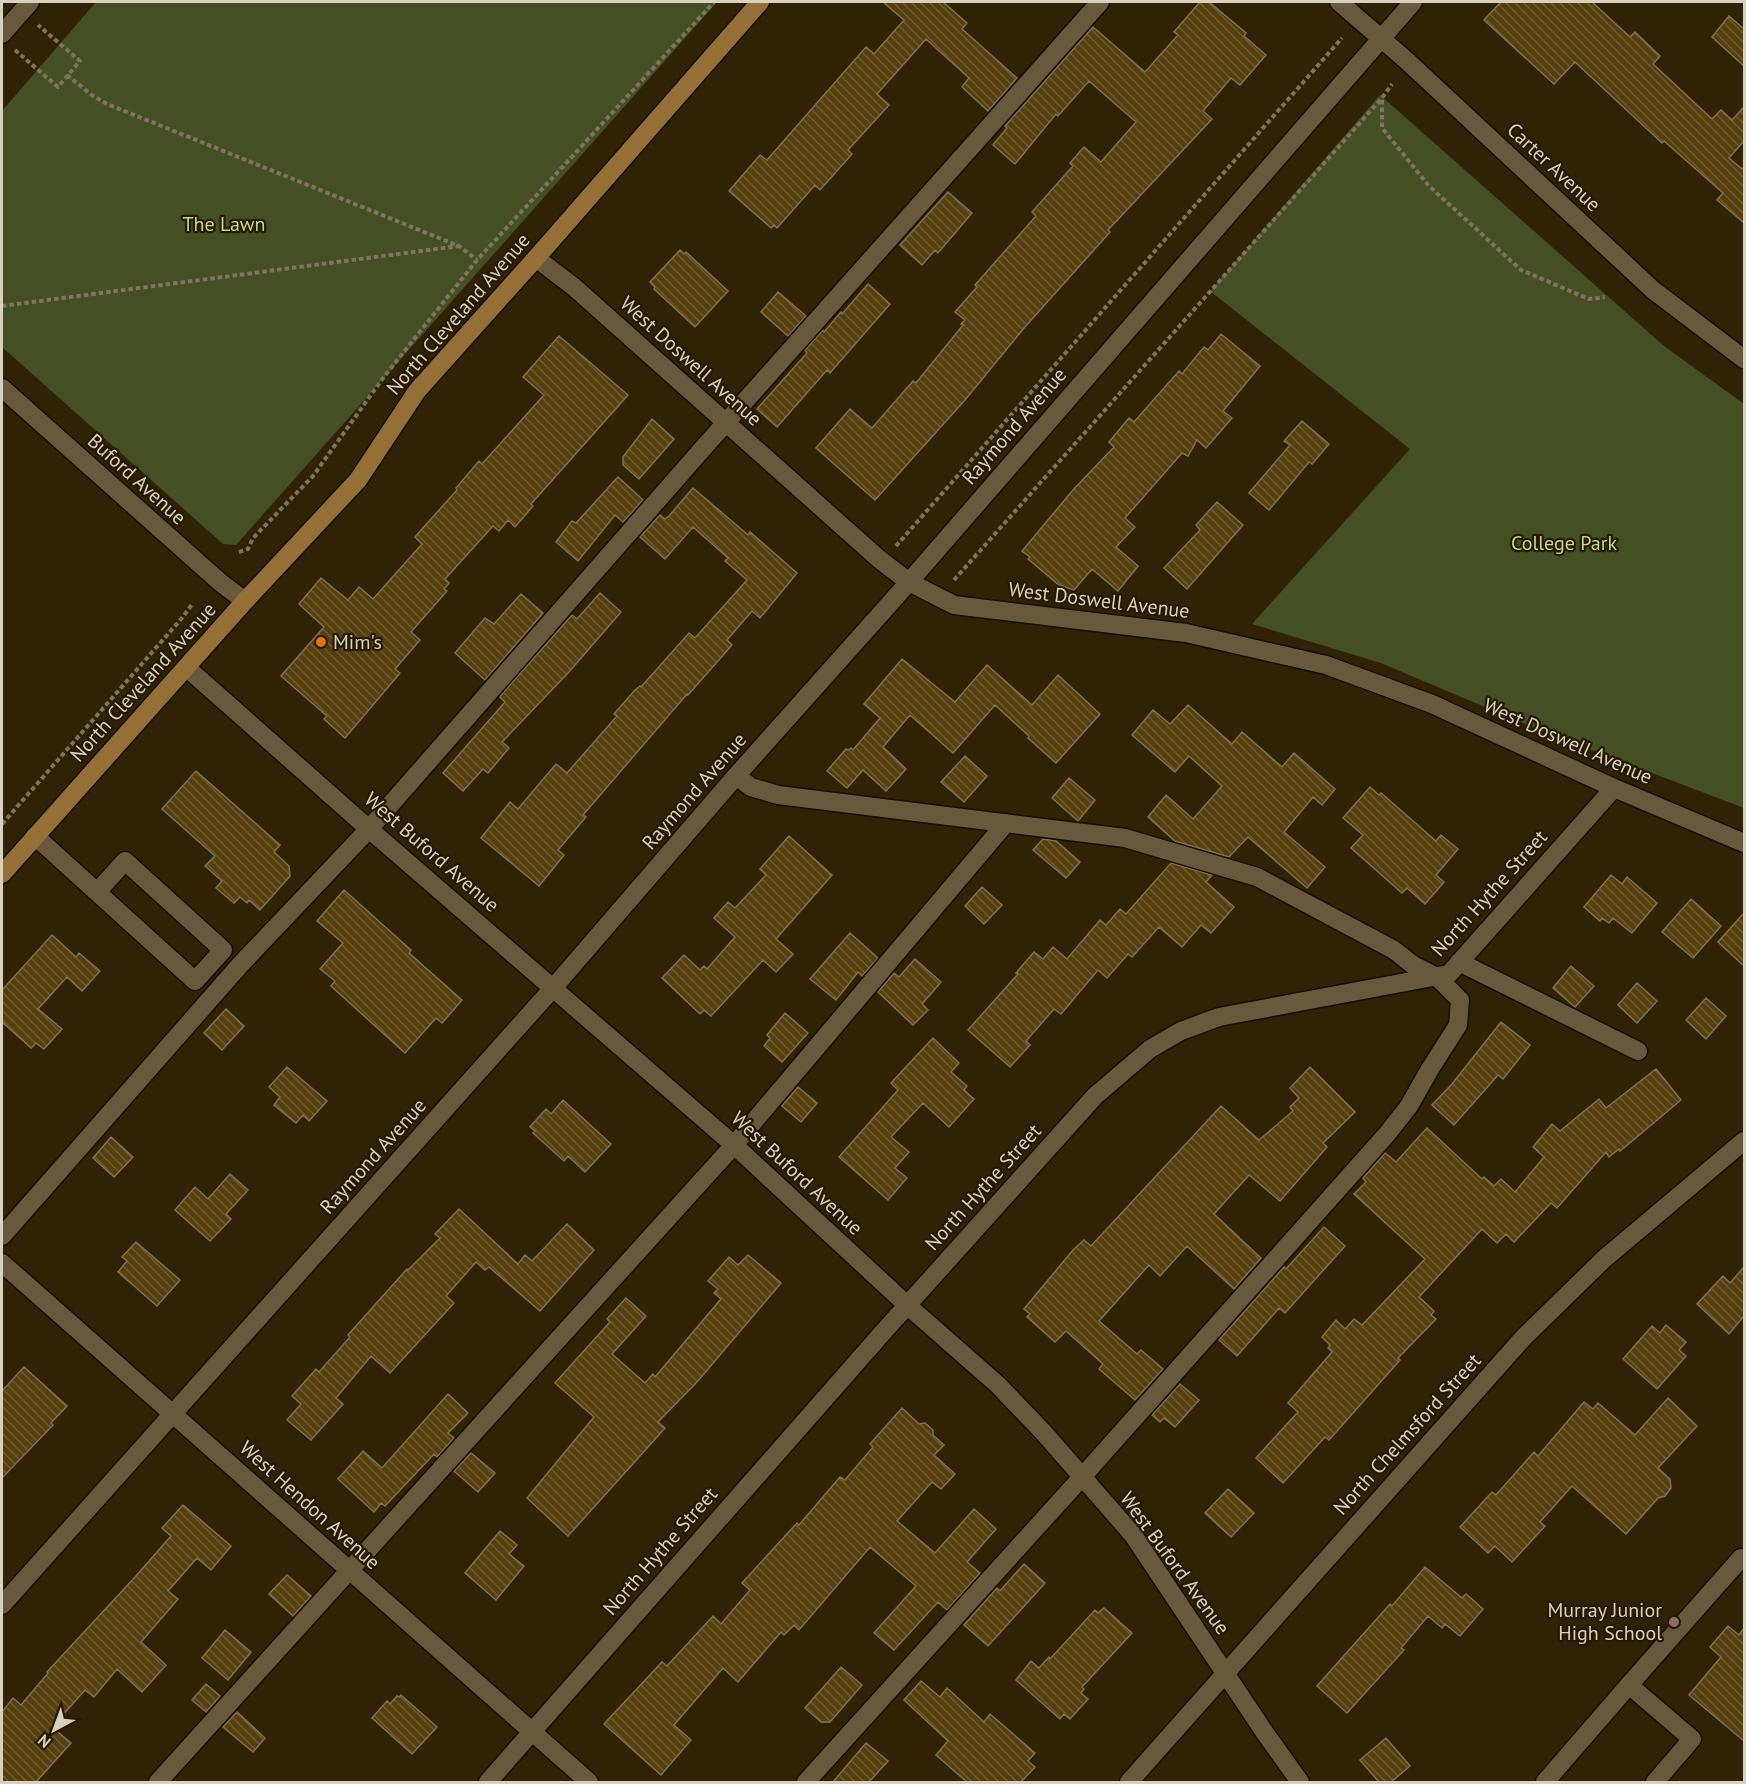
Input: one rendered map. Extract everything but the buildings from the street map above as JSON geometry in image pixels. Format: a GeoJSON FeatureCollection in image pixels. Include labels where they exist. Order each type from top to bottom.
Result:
{"type":"FeatureCollection","features":[{"type":"Feature","properties":{"kind":"main road","name":"North Cleveland Avenue"},"geometry":{"type":"LineString","coordinates":[[2,874],[245,601],[358,480],[417,391],[760,2]]}},
{"type":"Feature","properties":{"kind":"street"},"geometry":{"type":"LineString","coordinates":[[2,1236],[240,965],[369,829],[726,422],[1100,2]]}},
{"type":"Feature","properties":{"kind":"street","name":"Carter Avenue"},"geometry":{"type":"LineString","coordinates":[[1339,2],[1653,290],[1744,359]]}},
{"type":"Feature","properties":{"kind":"street","name":"Raymond Avenue"},"geometry":{"type":"LineString","coordinates":[[2,1605],[554,987],[1413,2]]}},
{"type":"Feature","properties":{"kind":"street"},"geometry":{"type":"LineString","coordinates":[[6,40],[26,6]]}},
{"type":"Feature","properties":{"kind":"street","name":"West Doswell Avenue"},"geometry":{"type":"LineString","coordinates":[[536,258],[574,287],[879,559],[909,582],[954,605],[1186,633],[1326,665],[1432,704],[1614,788],[1744,843]]}},
{"type":"Feature","properties":{"kind":"street","name":"Buford Avenue"},"geometry":{"type":"LineString","coordinates":[[2,388],[221,583],[245,601]]}},
{"type":"Feature","properties":{"kind":"street","name":"West Buford Avenue"},"geometry":{"type":"LineString","coordinates":[[187,668],[734,1145],[907,1305],[998,1385],[1044,1433],[1133,1536],[1300,1782]]}},
{"type":"Feature","properties":{"kind":"street"},"geometry":{"type":"LineString","coordinates":[[736,776],[750,787],[778,795],[1125,838],[1257,876],[1394,950],[1437,977],[1460,1000],[1458,1025],[1409,1106],[1387,1134],[1082,1478],[806,1782]]}},
{"type":"Feature","properties":{"kind":"street","name":"North Hythe Street"},"geometry":{"type":"LineString","coordinates":[[488,1782],[907,1305],[1095,1096],[1150,1049],[1181,1031],[1219,1017],[1449,974],[1614,788]]}},
{"type":"Feature","properties":{"kind":"street"},"geometry":{"type":"LineString","coordinates":[[158,1782],[734,1145],[1006,823]]}},
{"type":"Feature","properties":{"kind":"street"},"geometry":{"type":"LineString","coordinates":[[35,836],[195,981],[223,950]]}},
{"type":"Feature","properties":{"kind":"street"},"geometry":{"type":"LineString","coordinates":[[97,892],[125,861],[240,965]]}},
{"type":"Feature","properties":{"kind":"street"},"geometry":{"type":"LineString","coordinates":[[1459,962],[1638,1051]]}},
{"type":"Feature","properties":{"kind":"street","name":"North Chelmsford Street"},"geometry":{"type":"LineString","coordinates":[[1129,1782],[1524,1337],[1604,1259],[1744,1141]]}},
{"type":"Feature","properties":{"kind":"street","name":"West Hendon Avenue"},"geometry":{"type":"LineString","coordinates":[[2,1263],[589,1782]]}},
{"type":"Feature","properties":{"kind":"street"},"geometry":{"type":"LineString","coordinates":[[1545,1782],[1741,1558]]}},
{"type":"Feature","properties":{"kind":"street"},"geometry":{"type":"LineString","coordinates":[[1629,1685],[1692,1739],[1655,1782]]}},
{"type":"Feature","properties":{"kind":"path"},"geometry":{"type":"LineString","coordinates":[[239,552],[248,549],[253,538],[313,476],[383,378],[477,260],[714,2]]}},
{"type":"Feature","properties":{"kind":"path"},"geometry":{"type":"LineString","coordinates":[[6,40],[58,87],[80,61],[26,6]]}},
{"type":"Feature","properties":{"kind":"path"},"geometry":{"type":"LineString","coordinates":[[898,552],[896,546],[1342,38]]}},
{"type":"Feature","properties":{"kind":"path"},"geometry":{"type":"LineString","coordinates":[[67,75],[107,104],[459,246],[477,260]]}},
{"type":"Feature","properties":{"kind":"path"},"geometry":{"type":"LineString","coordinates":[[950,584],[1383,98],[1392,84]]}},
{"type":"Feature","properties":{"kind":"path"},"geometry":{"type":"LineString","coordinates":[[1383,98],[1382,128],[1429,186],[1521,270],[1589,299],[1605,297]]}},
{"type":"Feature","properties":{"kind":"path"},"geometry":{"type":"LineString","coordinates":[[2,306],[459,246]]}},
{"type":"Feature","properties":{"kind":"path"},"geometry":{"type":"LineString","coordinates":[[2,824],[193,603]]}},
{"type":"Feature","properties":{"kind":"green space","name":"The Lawn"},"geometry":{"type":"Polygon","coordinates":[[[96,2],[717,2],[236,545],[223,544],[2,347],[2,111],[96,2]]]}},
{"type":"Feature","properties":{"kind":"green space","name":"College Park"},"geometry":{"type":"Polygon","coordinates":[[[1380,95],[1664,346],[1744,404],[1744,808],[1539,730],[1381,663],[1252,624],[1410,449],[1210,291],[1380,95]]]}},
{"type":"Feature","properties":{"kind":"place","name":"Mim's"},"geometry":{"type":"Point","coordinates":[321,642]}},
{"type":"Feature","properties":{"kind":"place","name":"Murray Junior High School"},"geometry":{"type":"Point","coordinates":[1674,1622]}}]}
